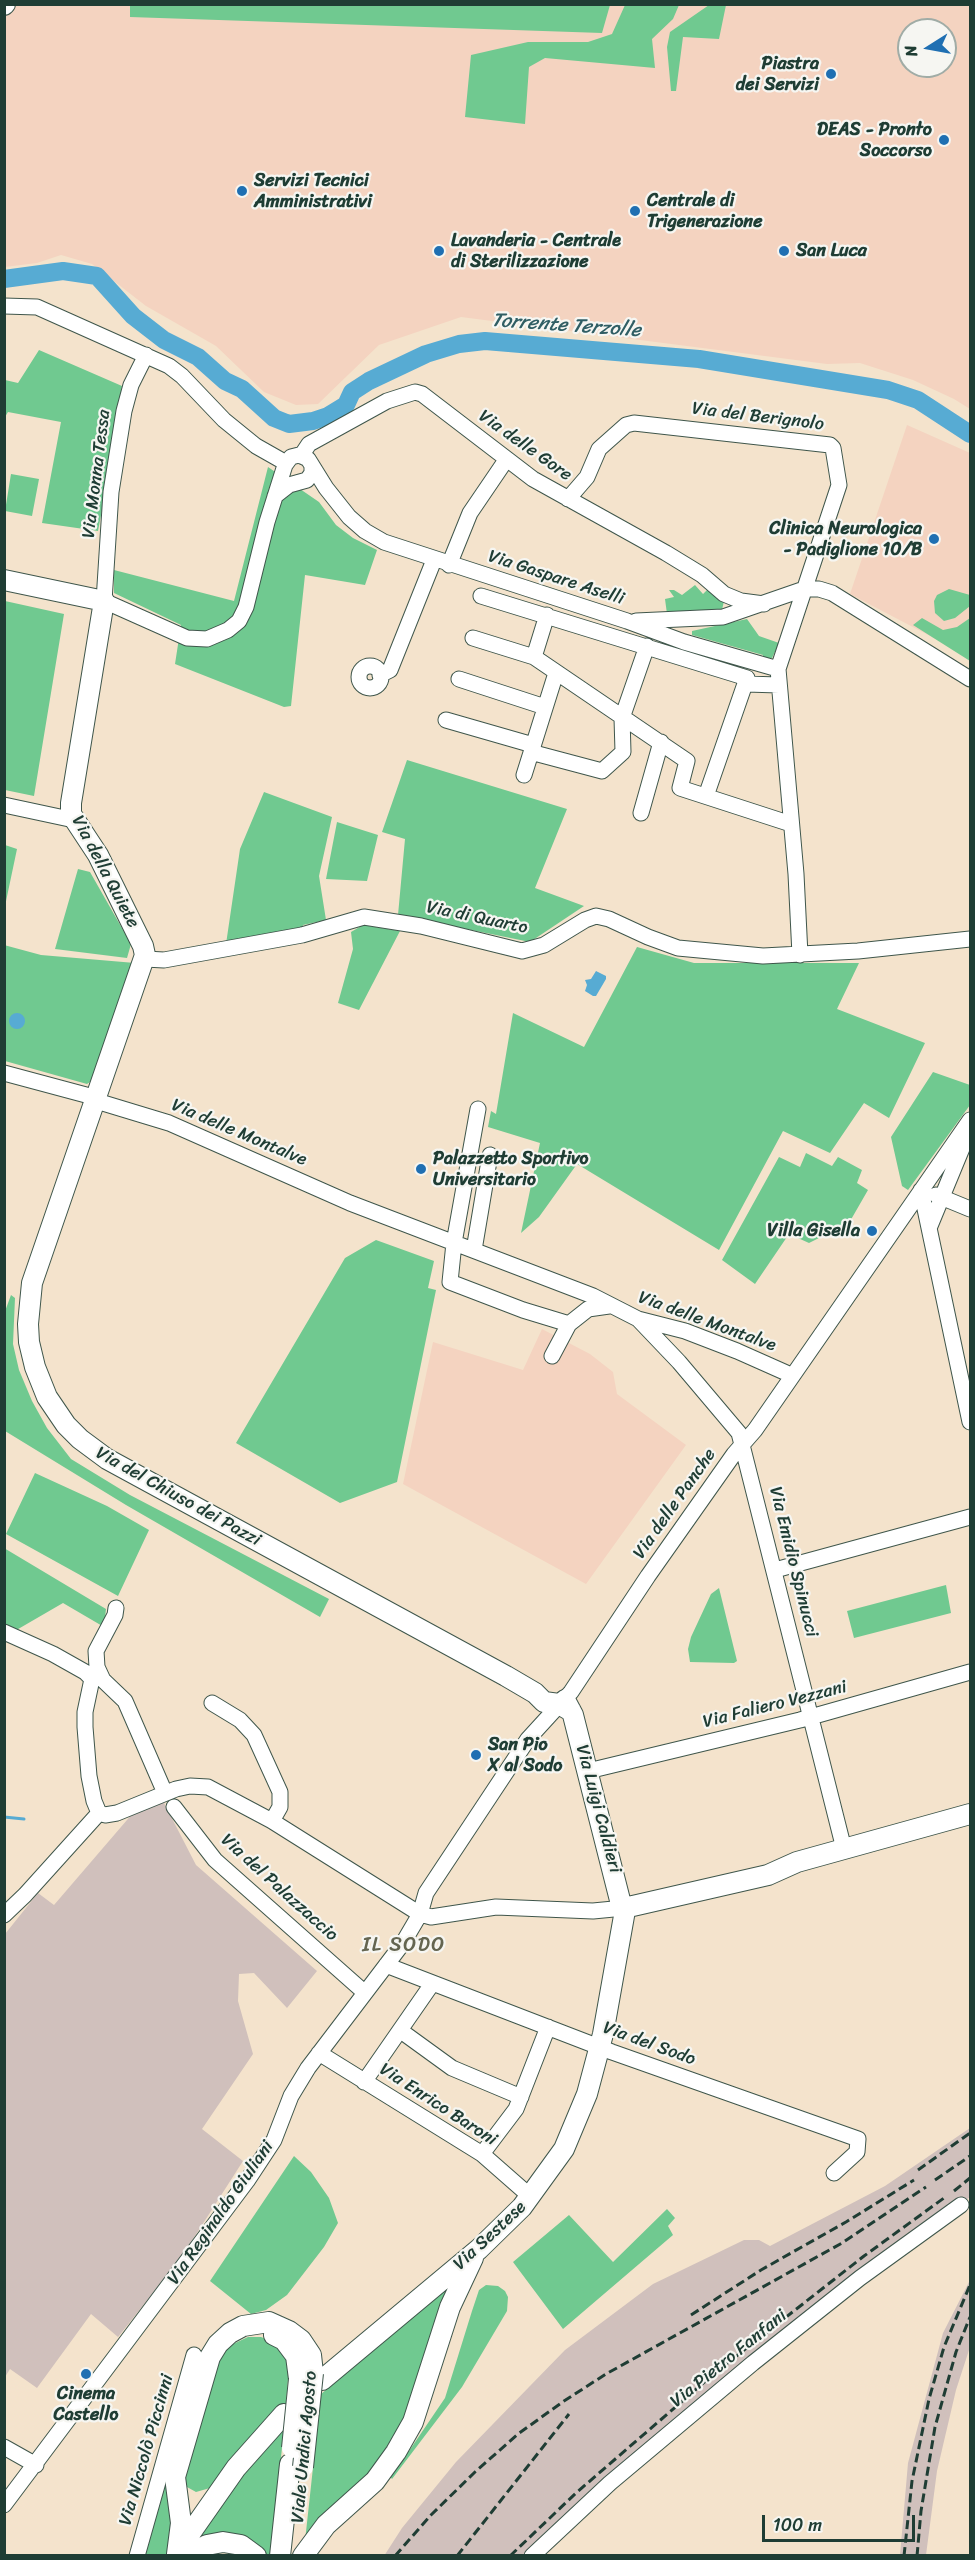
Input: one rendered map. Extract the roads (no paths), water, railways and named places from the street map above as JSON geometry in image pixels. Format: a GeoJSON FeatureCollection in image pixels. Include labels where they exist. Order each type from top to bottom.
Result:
{"type":"FeatureCollection","features":[{"type":"Feature","properties":{"kind":"main road"},"geometry":{"type":"LineString","coordinates":[[4,580],[104,602]]}},
{"type":"Feature","properties":{"kind":"main road","name":"Via della Quiete"},"geometry":{"type":"LineString","coordinates":[[104,602],[71,803],[74,819],[90,840],[108,874],[143,946],[145,959]]}},
{"type":"Feature","properties":{"kind":"main road"},"geometry":{"type":"LineString","coordinates":[[95,1100],[145,959]]}},
{"type":"Feature","properties":{"kind":"main road","name":"Via del Chiuso dei Pazzi"},"geometry":{"type":"LineString","coordinates":[[95,1100],[36,1272],[30,1302],[28,1333],[33,1360],[39,1381],[56,1412],[86,1445],[107,1459],[535,1693],[551,1692],[565,1705]]}},
{"type":"Feature","properties":{"kind":"main road","name":"Via Luigi Caldieri"},"geometry":{"type":"LineString","coordinates":[[565,1705],[588,1771],[624,1908]]}},
{"type":"Feature","properties":{"kind":"main road"},"geometry":{"type":"LineString","coordinates":[[624,1908],[706,1887],[768,1875],[797,1862],[970,1814]]}},
{"type":"Feature","properties":{"kind":"main road","name":"Via Sestese"},"geometry":{"type":"LineString","coordinates":[[312,2378],[479,2249],[531,2197],[556,2162],[571,2134],[587,2094],[600,2047],[624,1925],[624,1908]]}},
{"type":"Feature","properties":{"kind":"main road"},"geometry":{"type":"LineString","coordinates":[[303,2556],[326,2525],[375,2481],[396,2452],[412,2422],[463,2277],[479,2249]]}},
{"type":"Feature","properties":{"kind":"main road","name":"Viale Undici Agosto"},"geometry":{"type":"LineString","coordinates":[[180,2555],[182,2523],[175,2477],[210,2357],[220,2341],[236,2329],[260,2330],[284,2340],[312,2378],[280,2556]]}},
{"type":"Feature","properties":{"kind":"main road"},"geometry":{"type":"LineString","coordinates":[[180,2555],[228,2480],[253,2447],[285,2414]]}},
{"type":"Feature","properties":{"kind":"main road","name":"Viale Undici Agosto"},"geometry":{"type":"LineString","coordinates":[[181,2459],[181,2486],[191,2496],[198,2499],[207,2497],[228,2480]]}},
{"type":"Feature","properties":{"kind":"main road","name":"Viale Undici Agosto"},"geometry":{"type":"LineString","coordinates":[[294,2556],[297,2466]]}},
{"type":"Feature","properties":{"kind":"main road"},"geometry":{"type":"LineString","coordinates":[[180,2555],[223,2542],[241,2545],[256,2556]]}},
{"type":"Feature","properties":{"kind":"street"},"geometry":{"type":"LineString","coordinates":[[4,306],[37,307],[169,366],[182,376],[224,420],[256,446],[285,465],[288,479],[300,483]]}},
{"type":"Feature","properties":{"kind":"street","name":"Via Monna Tessa"},"geometry":{"type":"LineString","coordinates":[[104,602],[111,492],[124,411],[131,385],[146,356]]}},
{"type":"Feature","properties":{"kind":"street","name":"Via delle Gore"},"geometry":{"type":"LineString","coordinates":[[300,483],[310,476],[306,461],[309,444],[387,401],[415,392],[422,394],[506,460],[568,500],[666,553],[702,576],[724,594],[751,603],[770,602],[788,607],[792,615],[791,625]]}},
{"type":"Feature","properties":{"kind":"street","name":"Via del Berignolo"},"geometry":{"type":"LineString","coordinates":[[568,500],[587,477],[596,453],[630,424],[830,445],[834,448],[839,485],[804,590]]}},
{"type":"Feature","properties":{"kind":"street","name":"Via delle Gore"},"geometry":{"type":"LineString","coordinates":[[285,465],[291,457],[306,461]]}},
{"type":"Feature","properties":{"kind":"street"},"geometry":{"type":"LineString","coordinates":[[351,661],[362,684],[370,688],[378,683],[380,675],[390,670],[442,562],[470,513],[506,460]]}},
{"type":"Feature","properties":{"kind":"street","name":"Via Gaspare Aselli"},"geometry":{"type":"LineString","coordinates":[[306,461],[349,517],[384,542],[627,621],[684,642],[778,669]]}},
{"type":"Feature","properties":{"kind":"street"},"geometry":{"type":"LineString","coordinates":[[104,602],[187,638],[207,639],[223,634],[239,621],[245,610],[259,551],[285,465]]}},
{"type":"Feature","properties":{"kind":"street"},"geometry":{"type":"LineString","coordinates":[[275,496],[284,488],[300,483]]}},
{"type":"Feature","properties":{"kind":"street","name":"Via Gaspare Aselli"},"geometry":{"type":"LineString","coordinates":[[300,483],[317,488],[336,501]]}},
{"type":"Feature","properties":{"kind":"street"},"geometry":{"type":"LineString","coordinates":[[627,621],[723,617],[814,588],[832,593],[970,680]]}},
{"type":"Feature","properties":{"kind":"street"},"geometry":{"type":"LineString","coordinates":[[800,955],[796,874],[778,669],[804,590]]}},
{"type":"Feature","properties":{"kind":"street"},"geometry":{"type":"LineString","coordinates":[[481,596],[747,678],[706,796]]}},
{"type":"Feature","properties":{"kind":"street"},"geometry":{"type":"LineString","coordinates":[[534,657],[547,615]]}},
{"type":"Feature","properties":{"kind":"street"},"geometry":{"type":"LineString","coordinates":[[684,642],[681,632],[685,620]]}},
{"type":"Feature","properties":{"kind":"street"},"geometry":{"type":"LineString","coordinates":[[473,638],[534,657],[687,761],[714,768]]}},
{"type":"Feature","properties":{"kind":"street"},"geometry":{"type":"LineString","coordinates":[[447,720],[532,747],[538,754],[602,771],[622,752],[624,743],[622,717],[647,646]]}},
{"type":"Feature","properties":{"kind":"street"},"geometry":{"type":"LineString","coordinates":[[524,776],[556,673]]}},
{"type":"Feature","properties":{"kind":"street"},"geometry":{"type":"LineString","coordinates":[[459,680],[545,707]]}},
{"type":"Feature","properties":{"kind":"street"},"geometry":{"type":"LineString","coordinates":[[746,684],[779,685]]}},
{"type":"Feature","properties":{"kind":"street"},"geometry":{"type":"LineString","coordinates":[[641,813],[661,742]]}},
{"type":"Feature","properties":{"kind":"street"},"geometry":{"type":"LineString","coordinates":[[687,761],[680,788],[791,824]]}},
{"type":"Feature","properties":{"kind":"street"},"geometry":{"type":"LineString","coordinates":[[4,805],[74,819]]}},
{"type":"Feature","properties":{"kind":"street","name":"Via di Quarto"},"geometry":{"type":"LineString","coordinates":[[145,959],[164,960],[302,935],[364,917],[421,926],[522,951],[544,945],[585,920],[596,916],[609,919],[653,940],[678,948],[763,956],[800,955],[970,939]]}},
{"type":"Feature","properties":{"kind":"street","name":"Via delle Montalve"},"geometry":{"type":"LineString","coordinates":[[4,1073],[86,1095],[95,1100],[169,1122],[351,1203],[593,1296],[638,1319],[716,1343],[791,1375]]}},
{"type":"Feature","properties":{"kind":"street"},"geometry":{"type":"LineString","coordinates":[[478,1109],[454,1243],[450,1282],[524,1310],[570,1324],[552,1356]]}},
{"type":"Feature","properties":{"kind":"street","name":"Via delle Panche"},"geometry":{"type":"LineString","coordinates":[[420,1914],[426,1893],[528,1739],[565,1705],[743,1443],[755,1430],[970,1120]]}},
{"type":"Feature","properties":{"kind":"street"},"geometry":{"type":"LineString","coordinates":[[930,1226],[944,1198],[970,1129]]}},
{"type":"Feature","properties":{"kind":"street"},"geometry":{"type":"LineString","coordinates":[[474,1250],[490,1155]]}},
{"type":"Feature","properties":{"kind":"street"},"geometry":{"type":"LineString","coordinates":[[921,1190],[970,1209]]}},
{"type":"Feature","properties":{"kind":"street"},"geometry":{"type":"LineString","coordinates":[[921,1190],[970,1422]]}},
{"type":"Feature","properties":{"kind":"street","name":"Via delle Montalve"},"geometry":{"type":"LineString","coordinates":[[570,1324],[588,1309],[609,1306]]}},
{"type":"Feature","properties":{"kind":"street","name":"Via Emidio Spinucci"},"geometry":{"type":"LineString","coordinates":[[638,1319],[679,1362],[739,1433],[743,1443],[844,1849]]}},
{"type":"Feature","properties":{"kind":"street"},"geometry":{"type":"LineString","coordinates":[[954,1340],[970,1345]]}},
{"type":"Feature","properties":{"kind":"street"},"geometry":{"type":"LineString","coordinates":[[775,1570],[970,1517]]}},
{"type":"Feature","properties":{"kind":"street"},"geometry":{"type":"LineString","coordinates":[[116,1608],[115,1615],[96,1651],[97,1667],[103,1680],[125,1701],[165,1793]]}},
{"type":"Feature","properties":{"kind":"street"},"geometry":{"type":"LineString","coordinates":[[4,1632],[53,1654],[85,1672],[92,1679],[85,1712],[85,1727],[89,1776],[99,1813],[105,1815],[117,1813],[165,1793],[190,1786],[208,1787],[272,1821],[420,1914],[431,1917],[496,1907],[593,1911],[624,1908]]}},
{"type":"Feature","properties":{"kind":"street","name":"Via Faliero Vezzani"},"geometry":{"type":"LineString","coordinates":[[588,1771],[811,1717],[970,1672]]}},
{"type":"Feature","properties":{"kind":"street"},"geometry":{"type":"LineString","coordinates":[[212,1703],[240,1720],[254,1736],[280,1792],[280,1807],[272,1821]]}},
{"type":"Feature","properties":{"kind":"street","name":"Via del Palazzaccio"},"geometry":{"type":"LineString","coordinates":[[174,1807],[215,1860],[364,1992]]}},
{"type":"Feature","properties":{"kind":"street"},"geometry":{"type":"LineString","coordinates":[[4,1915],[99,1813]]}},
{"type":"Feature","properties":{"kind":"street","name":"Via Reginaldo Giuliani"},"geometry":{"type":"LineString","coordinates":[[4,2505],[247,2181],[274,2140],[294,2089],[364,1992],[410,1934],[420,1914]]}},
{"type":"Feature","properties":{"kind":"street","name":"Via del Sodo"},"geometry":{"type":"LineString","coordinates":[[386,1965],[600,2047],[858,2139],[857,2152],[834,2173]]}},
{"type":"Feature","properties":{"kind":"street"},"geometry":{"type":"LineString","coordinates":[[364,2082],[432,1984]]}},
{"type":"Feature","properties":{"kind":"street"},"geometry":{"type":"LineString","coordinates":[[482,2154],[512,2118],[548,2027]]}},
{"type":"Feature","properties":{"kind":"street"},"geometry":{"type":"LineString","coordinates":[[401,2031],[452,2068],[520,2097]]}},
{"type":"Feature","properties":{"kind":"street","name":"Via Enrico Baroni"},"geometry":{"type":"LineString","coordinates":[[319,2053],[482,2154],[531,2197]]}},
{"type":"Feature","properties":{"kind":"street","name":"Via Pietro Fanfani"},"geometry":{"type":"LineString","coordinates":[[532,2556],[610,2483],[753,2362],[860,2278],[967,2200]]}},
{"type":"Feature","properties":{"kind":"street","name":"Via Niccolò Piccinni"},"geometry":{"type":"LineString","coordinates":[[137,2556],[194,2355]]}},
{"type":"Feature","properties":{"kind":"street"},"geometry":{"type":"LineString","coordinates":[[4,2447],[36,2465]]}},
{"type":"Feature","properties":{"kind":"water"},"geometry":{"type":"Polygon","coordinates":[[[596,971],[606,976],[606,979],[596,996],[593,996],[585,991],[587,985],[585,980],[591,979],[596,971]]]}},
{"type":"Feature","properties":{"kind":"water"},"geometry":{"type":"Polygon","coordinates":[[[14,1013],[20,1013],[25,1021],[23,1027],[14,1029],[9,1024],[9,1018],[14,1013]]]}},
{"type":"Feature","properties":{"kind":"waterway","name":"Torrente Terzolle"},"geometry":{"type":"LineString","coordinates":[[4,279],[63,271],[97,276],[133,316],[164,340],[198,357],[225,381],[242,389],[274,418],[289,424],[313,421],[328,416],[346,405],[352,392],[369,381],[426,354],[459,344],[485,341],[699,359],[888,390],[918,400],[970,434]]}},
{"type":"Feature","properties":{"kind":"waterway"},"geometry":{"type":"LineString","coordinates":[[4,1817],[24,1819]]}},
{"type":"Feature","properties":{"kind":"railway"},"geometry":{"type":"LineString","coordinates":[[918,2170],[970,2133]]}},
{"type":"Feature","properties":{"kind":"railway"},"geometry":{"type":"LineString","coordinates":[[935,2180],[970,2156]]}},
{"type":"Feature","properties":{"kind":"railway"},"geometry":{"type":"LineString","coordinates":[[954,2191],[970,2178]]}},
{"type":"Feature","properties":{"kind":"railway"},"geometry":{"type":"LineString","coordinates":[[691,2315],[761,2270],[914,2180]]}},
{"type":"Feature","properties":{"kind":"railway"},"geometry":{"type":"LineString","coordinates":[[395,2556],[431,2515],[475,2472],[518,2434],[564,2401],[606,2374],[842,2243],[926,2187]]}},
{"type":"Feature","properties":{"kind":"railway"},"geometry":{"type":"LineString","coordinates":[[510,2556],[576,2493],[716,2372],[864,2256],[944,2198]]}},
{"type":"Feature","properties":{"kind":"railway"},"geometry":{"type":"LineString","coordinates":[[904,2556],[912,2481],[929,2399],[944,2347],[970,2285]]}},
{"type":"Feature","properties":{"kind":"railway"},"geometry":{"type":"LineString","coordinates":[[917,2556],[921,2511],[935,2427],[956,2352],[970,2317]]}},
{"type":"Feature","properties":{"kind":"railway"},"geometry":{"type":"LineString","coordinates":[[457,2556],[569,2414]]}},
{"type":"Feature","properties":{"kind":"place","name":"Piastra dei Servizi"},"geometry":{"type":"Point","coordinates":[831,74]}},
{"type":"Feature","properties":{"kind":"place","name":"DEAS - Pronto Soccorso"},"geometry":{"type":"Point","coordinates":[944,140]}},
{"type":"Feature","properties":{"kind":"place","name":"Servizi Tecnici Amministrativi"},"geometry":{"type":"Point","coordinates":[242,191]}},
{"type":"Feature","properties":{"kind":"place","name":"Centrale di Trigenerazione"},"geometry":{"type":"Point","coordinates":[635,211]}},
{"type":"Feature","properties":{"kind":"place","name":"Lavanderia - Centrale di Sterilizzazione"},"geometry":{"type":"Point","coordinates":[439,251]}},
{"type":"Feature","properties":{"kind":"place","name":"San Luca"},"geometry":{"type":"Point","coordinates":[784,251]}},
{"type":"Feature","properties":{"kind":"place","name":"Clinica Neurologica - Padiglione 10/B"},"geometry":{"type":"Point","coordinates":[934,539]}},
{"type":"Feature","properties":{"kind":"place","name":"Palazzetto Sportivo Universitario"},"geometry":{"type":"Point","coordinates":[421,1169]}},
{"type":"Feature","properties":{"kind":"place","name":"Villa Gisella"},"geometry":{"type":"Point","coordinates":[872,1231]}},
{"type":"Feature","properties":{"kind":"place","name":"San Pio X al Sodo"},"geometry":{"type":"Point","coordinates":[476,1755]}},
{"type":"Feature","properties":{"kind":"place","name":"Cinema Castello"},"geometry":{"type":"Point","coordinates":[86,2374]}},
{"type":"Feature","properties":{"kind":"district","name":"IL SODO"},"geometry":{"type":"Point","coordinates":[404,1946]}}]}
